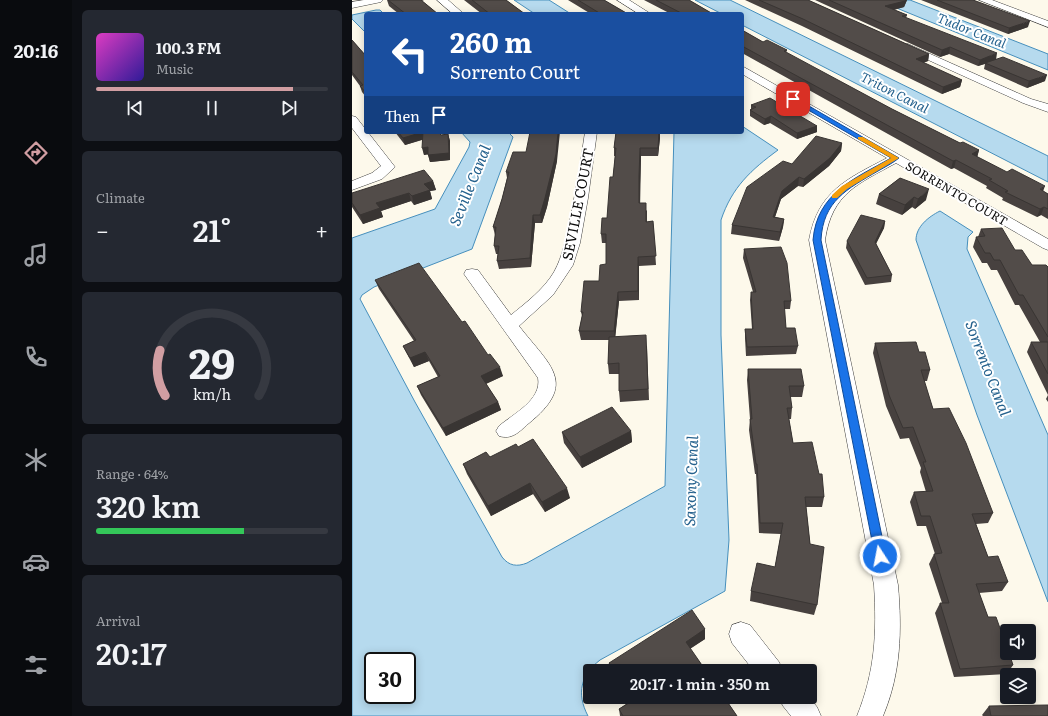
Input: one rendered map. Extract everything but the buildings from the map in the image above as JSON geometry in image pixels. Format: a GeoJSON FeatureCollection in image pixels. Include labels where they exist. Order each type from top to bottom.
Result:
{"type":"FeatureCollection","features":[{"type":"Feature","properties":{"kind":"street"},"geometry":{"type":"LineString","coordinates":[[352,6],[378,0]]}},
{"type":"Feature","properties":{"kind":"street"},"geometry":{"type":"LineString","coordinates":[[442,0],[457,12]]}},
{"type":"Feature","properties":{"kind":"street"},"geometry":{"type":"LineString","coordinates":[[622,0],[643,12]]}},
{"type":"Feature","properties":{"kind":"street"},"geometry":{"type":"LineString","coordinates":[[984,0],[1048,24]]}},
{"type":"Feature","properties":{"kind":"street"},"geometry":{"type":"LineString","coordinates":[[897,42],[1027,101],[1048,108]]}},
{"type":"Feature","properties":{"kind":"street","name":"SORRENTO COURT"},"geometry":{"type":"LineString","coordinates":[[744,70],[1048,245]]}},
{"type":"Feature","properties":{"kind":"street"},"geometry":{"type":"LineString","coordinates":[[352,120],[388,168],[377,176],[352,186]]}},
{"type":"Feature","properties":{"kind":"street","name":"SEVILLE COURT"},"geometry":{"type":"LineString","coordinates":[[509,325],[541,299],[551,288],[564,268],[574,235],[587,169],[591,134]]}},
{"type":"Feature","properties":{"kind":"street"},"geometry":{"type":"LineString","coordinates":[[870,716],[878,699],[887,668],[889,642],[886,585],[817,240],[818,227],[822,215],[837,194],[844,187],[896,158]]}},
{"type":"Feature","properties":{"kind":"street"},"geometry":{"type":"LineString","coordinates":[[472,274],[540,366],[548,382],[546,393],[537,405],[506,431]]}},
{"type":"Feature","properties":{"kind":"street"},"geometry":{"type":"LineString","coordinates":[[741,634],[765,664]]}},
{"type":"Feature","properties":{"kind":"street"},"geometry":{"type":"LineString","coordinates":[[798,704],[808,716]]}},
{"type":"Feature","properties":{"kind":"water"},"geometry":{"type":"Polygon","coordinates":[[[514,0],[549,0],[568,12],[532,12],[514,0]]]}},
{"type":"Feature","properties":{"kind":"water","name":"Triton Canal"},"geometry":{"type":"Polygon","coordinates":[[[695,0],[730,0],[1048,156],[1048,182],[744,26],[744,12],[718,12],[695,0]]]}},
{"type":"Feature","properties":{"kind":"water","name":"Tudor Canal"},"geometry":{"type":"Polygon","coordinates":[[[877,0],[910,0],[1048,54],[1048,70],[877,0]]]}},
{"type":"Feature","properties":{"kind":"water"},"geometry":{"type":"Polygon","coordinates":[[[380,10],[382,12],[366,12],[380,10]]]}},
{"type":"Feature","properties":{"kind":"water"},"geometry":{"type":"Polygon","coordinates":[[[364,12],[364,31],[352,19],[352,15],[364,12]]]}},
{"type":"Feature","properties":{"kind":"water"},"geometry":{"type":"Polygon","coordinates":[[[744,127],[778,150],[751,172],[744,180],[731,198],[721,220],[721,335],[729,540],[725,591],[600,660],[596,664],[583,664],[582,700],[588,716],[352,716],[352,238],[435,209],[469,147],[470,142],[463,134],[510,134],[513,137],[472,249],[374,287],[362,295],[360,299],[415,402],[502,557],[513,565],[527,563],[665,486],[674,134],[744,134],[744,127]]]}},
{"type":"Feature","properties":{"kind":"water","name":"Sorrento Canal"},"geometry":{"type":"Polygon","coordinates":[[[940,211],[973,232],[968,237],[967,249],[1048,435],[1048,602],[977,415],[916,240],[920,227],[931,216],[940,211]]]}},
{"type":"Feature","properties":{"kind":"slow traffic"},"geometry":{"type":"LineString","coordinates":[[835,196],[844,187],[896,158],[861,138]]}},
{"type":"Feature","properties":{"kind":"route"},"geometry":{"type":"LineString","coordinates":[[793,99],[896,158],[844,187],[837,194],[828,204],[822,215],[818,227],[817,240],[880,556]]}},
{"type":"Feature","properties":{"kind":"water label","name":"Seville Canal"},"geometry":{"type":"Point","coordinates":[469,185]}},
{"type":"Feature","properties":{"kind":"water label","name":"Saxony Canal"},"geometry":{"type":"Point","coordinates":[690,481]}}]}
